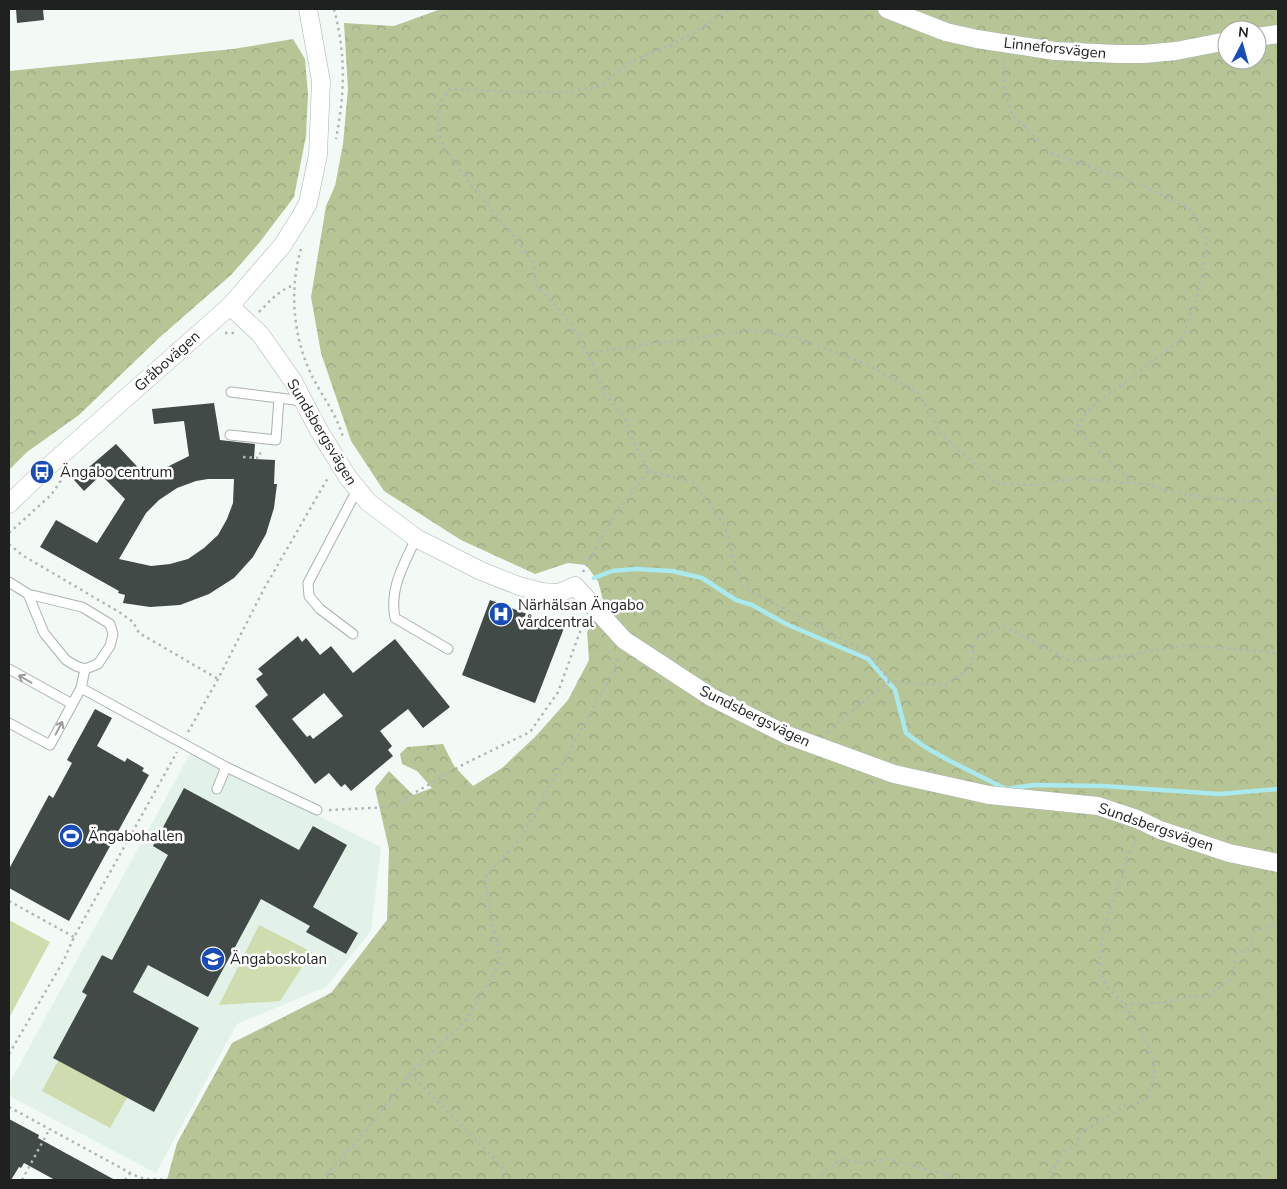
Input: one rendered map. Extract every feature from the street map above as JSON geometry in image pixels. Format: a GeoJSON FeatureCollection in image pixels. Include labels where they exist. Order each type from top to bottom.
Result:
{"type":"FeatureCollection","features":[{"type":"Feature","properties":{"kind":"street","name":"Gråbovägen"},"geometry":{"type":"LineString","coordinates":[[9,504],[42,472],[230,306],[282,246],[308,203],[318,155],[321,81],[308,9]]}},
{"type":"Feature","properties":{"kind":"street","name":"Linneforsvägen"},"geometry":{"type":"LineString","coordinates":[[887,9],[946,32],[1055,51],[1116,54],[1176,51],[1217,43]]}},
{"type":"Feature","properties":{"kind":"street","name":"Sundsbergsvägen"},"geometry":{"type":"LineString","coordinates":[[230,306],[260,334],[293,381],[337,460],[357,490],[368,502],[416,538],[481,571],[519,586],[542,592],[559,593],[575,586],[624,640],[710,697],[787,734],[894,774],[989,795],[1098,806],[1160,830],[1229,852],[1278,863]]}},
{"type":"Feature","properties":{"kind":"lane"},"geometry":{"type":"LineString","coordinates":[[231,392],[303,401]]}},
{"type":"Feature","properties":{"kind":"lane"},"geometry":{"type":"LineString","coordinates":[[230,435],[276,440],[279,398]]}},
{"type":"Feature","properties":{"kind":"lane"},"geometry":{"type":"LineString","coordinates":[[353,634],[320,609],[309,596],[308,583],[357,490]]}},
{"type":"Feature","properties":{"kind":"lane"},"geometry":{"type":"LineString","coordinates":[[416,538],[396,584],[392,604],[395,618],[448,649]]}},
{"type":"Feature","properties":{"kind":"lane"},"geometry":{"type":"LineString","coordinates":[[9,582],[28,594],[82,607],[110,624],[114,634],[110,646],[98,664],[85,669],[66,660],[44,633],[28,594]]}},
{"type":"Feature","properties":{"kind":"lane"},"geometry":{"type":"LineString","coordinates":[[9,724],[50,745],[81,688],[85,669]]}},
{"type":"Feature","properties":{"kind":"lane"},"geometry":{"type":"LineString","coordinates":[[9,670],[72,704]]}},
{"type":"Feature","properties":{"kind":"lane"},"geometry":{"type":"LineString","coordinates":[[81,688],[226,767],[317,810]]}},
{"type":"Feature","properties":{"kind":"lane"},"geometry":{"type":"LineString","coordinates":[[217,789],[226,767]]}},
{"type":"Feature","properties":{"kind":"path"},"geometry":{"type":"LineString","coordinates":[[334,9],[343,48],[344,79],[337,138],[334,147]]}},
{"type":"Feature","properties":{"kind":"path"},"geometry":{"type":"LineString","coordinates":[[648,471],[624,417],[604,394],[579,336],[565,316],[534,281],[535,265],[517,240],[470,184],[445,149],[438,132],[438,104],[450,89],[556,93],[598,87],[632,61],[669,46],[730,9]]}},
{"type":"Feature","properties":{"kind":"path"},"geometry":{"type":"LineString","coordinates":[[1007,44],[1003,84],[1012,114],[1018,121],[1053,154],[1141,186],[1190,209],[1207,240],[1198,290],[1181,340],[1089,409],[1075,430],[1132,483]]}},
{"type":"Feature","properties":{"kind":"path"},"geometry":{"type":"LineString","coordinates":[[9,1054],[64,960],[74,937],[218,679],[265,587],[343,449],[344,440],[341,427],[311,375],[302,352],[297,331],[294,311],[296,265],[303,243]]}},
{"type":"Feature","properties":{"kind":"path"},"geometry":{"type":"LineString","coordinates":[[587,353],[752,330],[797,338],[868,365],[918,393],[942,435],[997,484],[1034,485],[1076,480],[1144,484],[1183,494],[1227,500],[1258,502],[1278,498]]}},
{"type":"Feature","properties":{"kind":"path"},"geometry":{"type":"LineString","coordinates":[[243,457],[259,458],[264,439]]}},
{"type":"Feature","properties":{"kind":"path"},"geometry":{"type":"LineString","coordinates":[[591,559],[613,517],[648,471]]}},
{"type":"Feature","properties":{"kind":"path"},"geometry":{"type":"LineString","coordinates":[[648,471],[693,482],[724,525],[742,586],[868,653],[888,682]]}},
{"type":"Feature","properties":{"kind":"path"},"geometry":{"type":"LineString","coordinates":[[317,810],[390,807],[466,763],[530,732],[558,692],[586,617]]}},
{"type":"Feature","properties":{"kind":"path"},"geometry":{"type":"LineString","coordinates":[[816,745],[843,718],[888,682],[945,686],[970,669],[977,637],[1004,626],[1072,662],[1116,657],[1186,645],[1278,653]]}},
{"type":"Feature","properties":{"kind":"path"},"geometry":{"type":"LineString","coordinates":[[322,1180],[364,1133],[410,1073],[467,1019],[500,962],[484,878],[520,839],[606,685],[620,656],[624,640]]}},
{"type":"Feature","properties":{"kind":"path"},"geometry":{"type":"LineString","coordinates":[[1049,1180],[1061,1154],[1077,1144],[1080,1133],[1123,1106],[1148,1098],[1155,1069],[1148,1045],[1125,1005],[1106,986],[1099,969],[1103,935],[1117,888],[1124,873],[1126,858],[1135,840],[1137,820]]}},
{"type":"Feature","properties":{"kind":"path"},"geometry":{"type":"LineString","coordinates":[[9,901],[74,937]]}},
{"type":"Feature","properties":{"kind":"path"},"geometry":{"type":"LineString","coordinates":[[1125,1005],[1168,1002],[1192,996],[1206,998],[1231,979],[1237,955],[1251,946],[1255,931],[1278,924]]}},
{"type":"Feature","properties":{"kind":"path"},"geometry":{"type":"LineString","coordinates":[[410,1073],[500,1164],[509,1180]]}},
{"type":"Feature","properties":{"kind":"path"},"geometry":{"type":"LineString","coordinates":[[9,1107],[144,1179],[184,1180]]}},
{"type":"Feature","properties":{"kind":"path"},"geometry":{"type":"LineString","coordinates":[[22,1180],[49,1130]]}},
{"type":"Feature","properties":{"kind":"path"},"geometry":{"type":"LineString","coordinates":[[817,1180],[824,1171],[842,1159],[860,1163],[888,1159],[947,1175],[957,1180]]}},
{"type":"Feature","properties":{"kind":"path"},"geometry":{"type":"LineString","coordinates":[[125,1180],[130,1173]]}},
{"type":"Feature","properties":{"kind":"shaded area","name":"Ängaboskolan"},"geometry":{"type":"Polygon","coordinates":[[[191,752],[381,847],[371,931],[326,987],[237,1024],[156,1173],[9,1096],[9,1084],[191,752]]]}},
{"type":"Feature","properties":{"kind":"green space"},"geometry":{"type":"Polygon","coordinates":[[[441,9],[1278,9],[1278,1180],[167,1180],[177,1143],[232,1043],[331,993],[387,920],[389,849],[375,788],[389,771],[413,795],[432,788],[417,771],[402,764],[400,754],[407,747],[443,744],[454,766],[473,786],[502,768],[535,737],[568,700],[589,660],[587,632],[604,604],[598,581],[586,565],[568,563],[535,574],[461,540],[384,491],[351,441],[321,353],[311,297],[326,206],[335,186],[343,144],[348,89],[344,23],[394,26],[441,9]]]}},
{"type":"Feature","properties":{"kind":"green space"},"geometry":{"type":"Polygon","coordinates":[[[293,39],[305,59],[308,94],[306,136],[294,197],[259,243],[231,275],[160,337],[79,415],[27,452],[9,470],[9,71],[233,49],[293,39]]]}},
{"type":"Feature","properties":{"kind":"green space"},"geometry":{"type":"Polygon","coordinates":[[[9,920],[50,942],[9,1018],[9,920]]]}},
{"type":"Feature","properties":{"kind":"green space"},"geometry":{"type":"Polygon","coordinates":[[[259,925],[312,952],[280,1001],[219,1005],[259,925]]]}},
{"type":"Feature","properties":{"kind":"green space"},"geometry":{"type":"Polygon","coordinates":[[[59,1059],[128,1096],[110,1128],[42,1091],[59,1059]]]}},
{"type":"Feature","properties":{"kind":"building"},"geometry":{"type":"Polygon","coordinates":[[[16,9],[43,9],[44,20],[17,23],[16,9]]]}},
{"type":"Feature","properties":{"kind":"building"},"geometry":{"type":"Polygon","coordinates":[[[214,403],[220,440],[255,444],[254,459],[275,460],[274,484],[277,484],[274,508],[266,534],[253,557],[234,578],[209,594],[180,605],[150,607],[123,603],[125,595],[118,593],[119,591],[40,547],[56,520],[97,543],[125,499],[101,475],[84,491],[74,480],[116,444],[147,477],[189,456],[184,421],[154,424],[152,409],[214,403]],[[234,479],[196,481],[177,488],[159,500],[146,513],[119,559],[151,566],[170,564],[188,559],[204,548],[218,535],[227,519],[233,503],[234,479]]]}},
{"type":"Feature","properties":{"kind":"building"},"geometry":{"type":"Polygon","coordinates":[[[490,600],[564,628],[535,703],[462,675],[490,600]]]}},
{"type":"Feature","properties":{"kind":"building"},"geometry":{"type":"Polygon","coordinates":[[[298,636],[302,642],[306,638],[320,655],[331,646],[353,673],[395,639],[450,707],[423,728],[408,709],[380,731],[392,746],[388,750],[393,756],[351,791],[345,784],[341,787],[329,773],[315,784],[255,706],[268,695],[256,679],[263,674],[258,669],[298,636]],[[324,693],[292,719],[307,737],[310,735],[313,739],[343,716],[324,693]]]}},
{"type":"Feature","properties":{"kind":"building","name":"Ängabohallen"},"geometry":{"type":"Polygon","coordinates":[[[95,709],[112,718],[97,746],[125,762],[127,758],[144,768],[142,771],[149,775],[69,921],[9,888],[9,869],[49,795],[53,798],[72,763],[67,760],[95,709]]]}},
{"type":"Feature","properties":{"kind":"building"},"geometry":{"type":"Polygon","coordinates":[[[184,788],[299,850],[313,826],[347,845],[313,907],[358,933],[346,954],[306,932],[310,926],[261,899],[208,997],[148,965],[133,992],[199,1028],[154,1112],[53,1058],[87,995],[82,992],[102,955],[112,960],[168,855],[153,846],[184,788]]]}},
{"type":"Feature","properties":{"kind":"building"},"geometry":{"type":"Polygon","coordinates":[[[9,1119],[39,1135],[38,1138],[115,1180],[55,1180],[24,1163],[9,1180],[9,1119]]]}},
{"type":"Feature","properties":{"kind":"waterway"},"geometry":{"type":"LineString","coordinates":[[594,578],[612,571],[635,569],[672,571],[702,578],[736,600],[752,605],[786,624],[868,659],[895,690],[906,733],[925,747],[948,760],[1006,789],[1034,785],[1103,786],[1220,794],[1278,789]]}},
{"type":"Feature","properties":{"kind":"place","name":"Ängabo centrum"},"geometry":{"type":"Point","coordinates":[42,472]}},
{"type":"Feature","properties":{"kind":"place","name":"Närhälsan Ängabo vårdcentral"},"geometry":{"type":"Point","coordinates":[501,614]}},
{"type":"Feature","properties":{"kind":"place","name":"Ängabohallen"},"geometry":{"type":"Point","coordinates":[71,836]}},
{"type":"Feature","properties":{"kind":"place","name":"Ängaboskolan"},"geometry":{"type":"Point","coordinates":[213,959]}}]}
